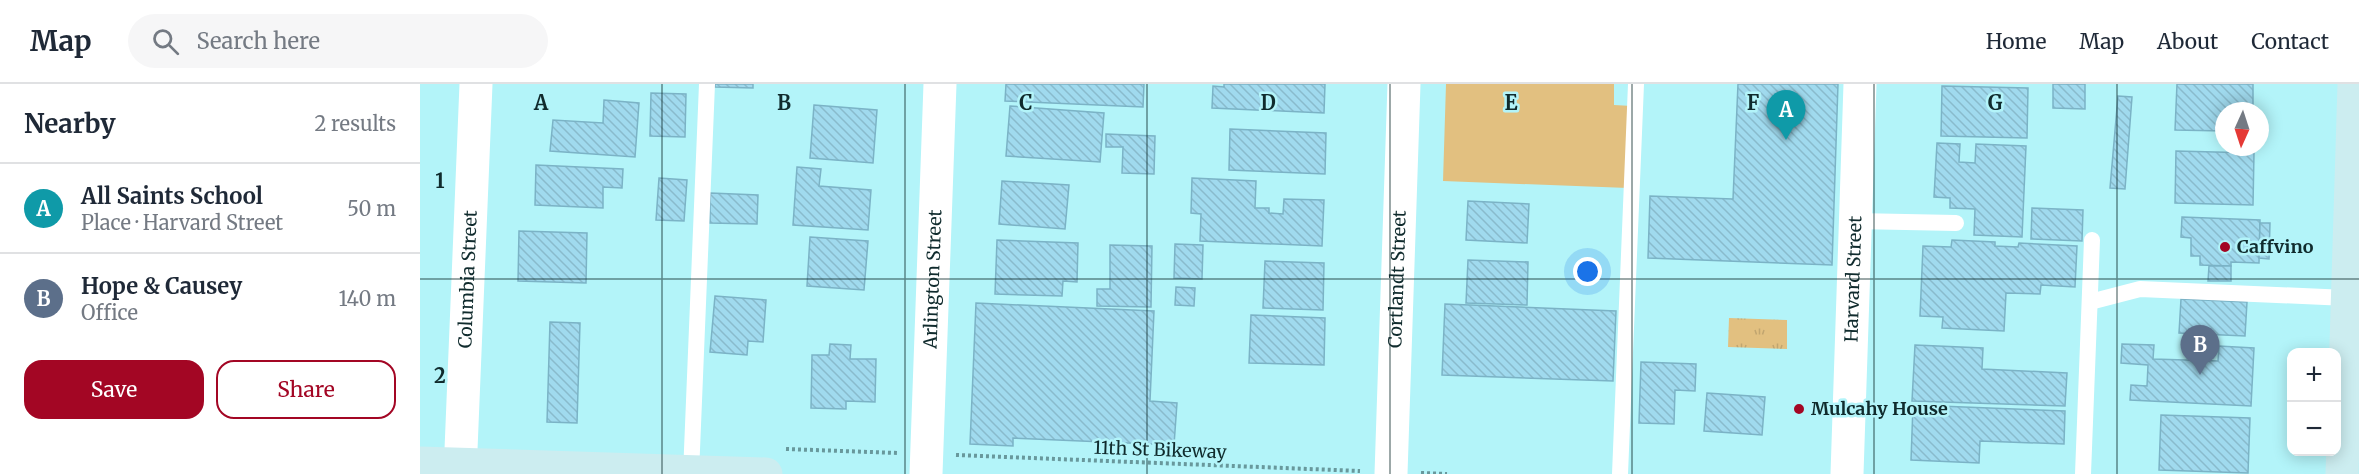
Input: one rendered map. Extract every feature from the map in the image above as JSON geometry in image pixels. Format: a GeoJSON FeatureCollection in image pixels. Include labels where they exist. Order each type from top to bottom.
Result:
{"type":"FeatureCollection","features":[{"type":"Feature","properties":{"kind":"main road"},"geometry":{"type":"LineString","coordinates":[[2342,474],[2354,84]]}},
{"type":"Feature","properties":{"kind":"main road"},"geometry":{"type":"LineString","coordinates":[[420,463],[460,469],[766,474]]}},
{"type":"Feature","properties":{"kind":"street","name":"Columbia Street"},"geometry":{"type":"LineString","coordinates":[[460,469],[476,84]]}},
{"type":"Feature","properties":{"kind":"street","name":"Arlington Street"},"geometry":{"type":"LineString","coordinates":[[926,474],[940,84]]}},
{"type":"Feature","properties":{"kind":"street","name":"Cortlandt Street"},"geometry":{"type":"LineString","coordinates":[[1391,474],[1404,84]]}},
{"type":"Feature","properties":{"kind":"street","name":"Harvard Street"},"geometry":{"type":"LineString","coordinates":[[1847,474],[1860,84]]}},
{"type":"Feature","properties":{"kind":"lane"},"geometry":{"type":"LineString","coordinates":[[691,473],[707,84]]}},
{"type":"Feature","properties":{"kind":"lane"},"geometry":{"type":"LineString","coordinates":[[1620,474],[1636,84]]}},
{"type":"Feature","properties":{"kind":"lane"},"geometry":{"type":"LineString","coordinates":[[1855,221],[1956,223]]}},
{"type":"Feature","properties":{"kind":"lane"},"geometry":{"type":"LineString","coordinates":[[2082,474],[2092,240]]}},
{"type":"Feature","properties":{"kind":"lane"},"geometry":{"type":"LineString","coordinates":[[2090,302],[2140,289],[2348,298]]}},
{"type":"Feature","properties":{"kind":"path","name":"11th St Bikeway"},"geometry":{"type":"LineString","coordinates":[[966,456],[1352,471]]}},
{"type":"Feature","properties":{"kind":"path"},"geometry":{"type":"LineString","coordinates":[[1440,474],[1447,474]]}},
{"type":"Feature","properties":{"kind":"green space"},"geometry":{"type":"Polygon","coordinates":[[[1446,84],[1614,84],[1614,105],[1632,106],[1628,188],[1443,181],[1446,84]]]}},
{"type":"Feature","properties":{"kind":"green space"},"geometry":{"type":"Polygon","coordinates":[[[1729,318],[1787,320],[1787,349],[1728,347],[1729,318]]]}},
{"type":"Feature","properties":{"kind":"building"},"geometry":{"type":"Polygon","coordinates":[[[715,84],[753,84],[753,88],[715,87],[715,84]]]}},
{"type":"Feature","properties":{"kind":"building"},"geometry":{"type":"Polygon","coordinates":[[[1006,84],[1144,84],[1143,107],[1005,101],[1006,84]]]}},
{"type":"Feature","properties":{"kind":"building"},"geometry":{"type":"Polygon","coordinates":[[[1224,84],[1325,84],[1324,113],[1212,108],[1213,86],[1224,87],[1224,84]]]}},
{"type":"Feature","properties":{"kind":"building"},"geometry":{"type":"Polygon","coordinates":[[[1738,84],[1838,84],[1832,265],[1648,258],[1650,196],[1733,199],[1738,84]]]}},
{"type":"Feature","properties":{"kind":"building"},"geometry":{"type":"Polygon","coordinates":[[[2053,84],[2085,84],[2085,109],[2053,108],[2053,84]]]}},
{"type":"Feature","properties":{"kind":"building"},"geometry":{"type":"Polygon","coordinates":[[[2177,84],[2253,84],[2253,102],[2215,102],[2215,131],[2175,130],[2177,84]]]}},
{"type":"Feature","properties":{"kind":"building"},"geometry":{"type":"Polygon","coordinates":[[[1942,86],[2028,88],[2027,138],[1941,136],[1942,86]]]}},
{"type":"Feature","properties":{"kind":"building"},"geometry":{"type":"Polygon","coordinates":[[[651,93],[686,94],[685,137],[650,136],[651,93]]]}},
{"type":"Feature","properties":{"kind":"building"},"geometry":{"type":"Polygon","coordinates":[[[2118,96],[2132,97],[2125,189],[2110,188],[2118,96]]]}},
{"type":"Feature","properties":{"kind":"building"},"geometry":{"type":"Polygon","coordinates":[[[604,100],[639,103],[635,157],[550,151],[553,120],[603,123],[604,100]]]}},
{"type":"Feature","properties":{"kind":"building"},"geometry":{"type":"Polygon","coordinates":[[[814,105],[877,110],[873,163],[810,158],[814,105]]]}},
{"type":"Feature","properties":{"kind":"building"},"geometry":{"type":"Polygon","coordinates":[[[1010,106],[1104,113],[1100,162],[1006,156],[1010,106]]]}},
{"type":"Feature","properties":{"kind":"building"},"geometry":{"type":"Polygon","coordinates":[[[1230,129],[1326,133],[1325,174],[1229,170],[1230,129]]]}},
{"type":"Feature","properties":{"kind":"building"},"geometry":{"type":"Polygon","coordinates":[[[1106,134],[1155,136],[1154,174],[1122,173],[1123,147],[1106,147],[1106,134]]]}},
{"type":"Feature","properties":{"kind":"building"},"geometry":{"type":"Polygon","coordinates":[[[1937,143],[1960,144],[1959,162],[1975,163],[1976,144],[2026,146],[2022,237],[1974,235],[1975,209],[1950,208],[1950,198],[1934,197],[1937,143]]]}},
{"type":"Feature","properties":{"kind":"building"},"geometry":{"type":"Polygon","coordinates":[[[2176,151],[2215,152],[2215,156],[2254,156],[2253,205],[2175,203],[2176,151]]]}},
{"type":"Feature","properties":{"kind":"building"},"geometry":{"type":"Polygon","coordinates":[[[536,165],[623,169],[622,188],[603,187],[603,208],[535,205],[536,165]]]}},
{"type":"Feature","properties":{"kind":"building"},"geometry":{"type":"Polygon","coordinates":[[[797,167],[821,169],[819,186],[871,190],[868,230],[793,225],[797,167]]]}},
{"type":"Feature","properties":{"kind":"building"},"geometry":{"type":"Polygon","coordinates":[[[659,178],[687,180],[684,221],[656,220],[659,178]]]}},
{"type":"Feature","properties":{"kind":"building"},"geometry":{"type":"Polygon","coordinates":[[[1192,178],[1256,181],[1255,208],[1269,208],[1269,213],[1283,214],[1284,199],[1324,200],[1322,246],[1200,241],[1201,214],[1191,213],[1192,178]]]}},
{"type":"Feature","properties":{"kind":"building"},"geometry":{"type":"Polygon","coordinates":[[[1002,181],[1069,185],[1065,229],[999,224],[1002,181]]]}},
{"type":"Feature","properties":{"kind":"building"},"geometry":{"type":"Polygon","coordinates":[[[710,193],[758,195],[757,224],[710,223],[710,193]]]}},
{"type":"Feature","properties":{"kind":"building"},"geometry":{"type":"Polygon","coordinates":[[[1468,201],[1529,204],[1527,243],[1466,240],[1468,201]]]}},
{"type":"Feature","properties":{"kind":"building"},"geometry":{"type":"Polygon","coordinates":[[[2032,208],[2083,210],[2082,241],[2031,239],[2032,208]]]}},
{"type":"Feature","properties":{"kind":"building","name":"Caffvino"},"geometry":{"type":"Polygon","coordinates":[[[2182,217],[2260,220],[2259,263],[2231,262],[2231,266],[2200,265],[2200,256],[2191,256],[2191,238],[2181,237],[2182,217]]]}},
{"type":"Feature","properties":{"kind":"building"},"geometry":{"type":"Polygon","coordinates":[[[2260,223],[2270,223],[2269,259],[2259,258],[2260,223]]]}},
{"type":"Feature","properties":{"kind":"building"},"geometry":{"type":"Polygon","coordinates":[[[519,231],[587,233],[586,283],[518,281],[519,231]]]}},
{"type":"Feature","properties":{"kind":"building"},"geometry":{"type":"Polygon","coordinates":[[[810,237],[868,241],[864,290],[807,286],[810,237]]]}},
{"type":"Feature","properties":{"kind":"building"},"geometry":{"type":"Polygon","coordinates":[[[997,240],[1078,243],[1077,282],[1063,281],[1062,296],[995,294],[997,240]]]}},
{"type":"Feature","properties":{"kind":"building"},"geometry":{"type":"Polygon","coordinates":[[[1952,240],[1995,242],[1995,246],[2018,247],[2019,243],[2077,246],[2075,287],[2041,285],[2040,294],[2006,293],[2004,331],[1942,328],[1943,317],[1920,316],[1923,246],[1951,247],[1952,240]]]}},
{"type":"Feature","properties":{"kind":"building"},"geometry":{"type":"Polygon","coordinates":[[[1175,244],[1203,245],[1202,279],[1174,278],[1175,244]]]}},
{"type":"Feature","properties":{"kind":"building"},"geometry":{"type":"Polygon","coordinates":[[[1110,245],[1152,246],[1151,307],[1097,306],[1097,289],[1110,289],[1110,245]]]}},
{"type":"Feature","properties":{"kind":"building"},"geometry":{"type":"Polygon","coordinates":[[[1468,260],[1528,262],[1527,305],[1466,303],[1468,260]]]}},
{"type":"Feature","properties":{"kind":"building"},"geometry":{"type":"Polygon","coordinates":[[[1265,261],[1324,263],[1323,310],[1263,308],[1265,261]]]}},
{"type":"Feature","properties":{"kind":"building"},"geometry":{"type":"Polygon","coordinates":[[[2209,266],[2231,266],[2231,281],[2208,281],[2209,266]]]}},
{"type":"Feature","properties":{"kind":"building"},"geometry":{"type":"Polygon","coordinates":[[[1176,287],[1195,288],[1194,306],[1175,305],[1176,287]]]}},
{"type":"Feature","properties":{"kind":"building"},"geometry":{"type":"Polygon","coordinates":[[[715,296],[766,300],[763,342],[748,341],[747,355],[710,352],[715,296]]]}},
{"type":"Feature","properties":{"kind":"building"},"geometry":{"type":"Polygon","coordinates":[[[2181,299],[2247,302],[2245,336],[2179,333],[2181,299]]]}},
{"type":"Feature","properties":{"kind":"building"},"geometry":{"type":"Polygon","coordinates":[[[976,303],[1154,311],[1150,401],[1177,403],[1174,445],[1013,438],[1013,446],[970,444],[976,303]]]}},
{"type":"Feature","properties":{"kind":"building"},"geometry":{"type":"Polygon","coordinates":[[[1445,304],[1616,311],[1613,381],[1442,375],[1445,304]]]}},
{"type":"Feature","properties":{"kind":"building"},"geometry":{"type":"Polygon","coordinates":[[[1251,315],[1325,318],[1324,365],[1249,363],[1251,315]]]}},
{"type":"Feature","properties":{"kind":"building"},"geometry":{"type":"Polygon","coordinates":[[[550,322],[580,323],[577,423],[547,422],[550,322]]]}},
{"type":"Feature","properties":{"kind":"building"},"geometry":{"type":"Polygon","coordinates":[[[830,344],[851,345],[850,359],[876,359],[875,402],[846,401],[846,409],[811,408],[812,355],[829,355],[830,344]]]}},
{"type":"Feature","properties":{"kind":"building"},"geometry":{"type":"Polygon","coordinates":[[[2122,344],[2154,345],[2153,359],[2218,361],[2219,346],[2254,348],[2251,406],[2130,400],[2131,385],[2147,386],[2148,365],[2121,363],[2122,344]]]}},
{"type":"Feature","properties":{"kind":"building"},"geometry":{"type":"Polygon","coordinates":[[[1915,345],[1983,348],[1982,369],[2067,373],[2065,406],[1912,401],[1915,345]]]}},
{"type":"Feature","properties":{"kind":"building"},"geometry":{"type":"Polygon","coordinates":[[[1641,362],[1696,364],[1695,391],[1675,390],[1674,424],[1639,423],[1641,362]]]}},
{"type":"Feature","properties":{"kind":"building"},"geometry":{"type":"Polygon","coordinates":[[[1707,393],[1765,397],[1762,435],[1704,431],[1707,393]]]}},
{"type":"Feature","properties":{"kind":"building"},"geometry":{"type":"Polygon","coordinates":[[[1913,405],[2065,411],[2064,444],[1980,441],[1979,463],[1911,460],[1913,405]]]}},
{"type":"Feature","properties":{"kind":"building"},"geometry":{"type":"Polygon","coordinates":[[[2161,415],[2250,418],[2248,473],[2159,470],[2161,415]]]}},
{"type":"Feature","properties":{"kind":"place","name":"All Saints School"},"geometry":{"type":"Point","coordinates":[1786,140]}},
{"type":"Feature","properties":{"kind":"place","name":"Caffvino"},"geometry":{"type":"Point","coordinates":[2225,247]}},
{"type":"Feature","properties":{"kind":"place","name":"Hope & Causey"},"geometry":{"type":"Point","coordinates":[2200,375]}},
{"type":"Feature","properties":{"kind":"place","name":"Mulcahy House"},"geometry":{"type":"Point","coordinates":[1799,409]}}]}
